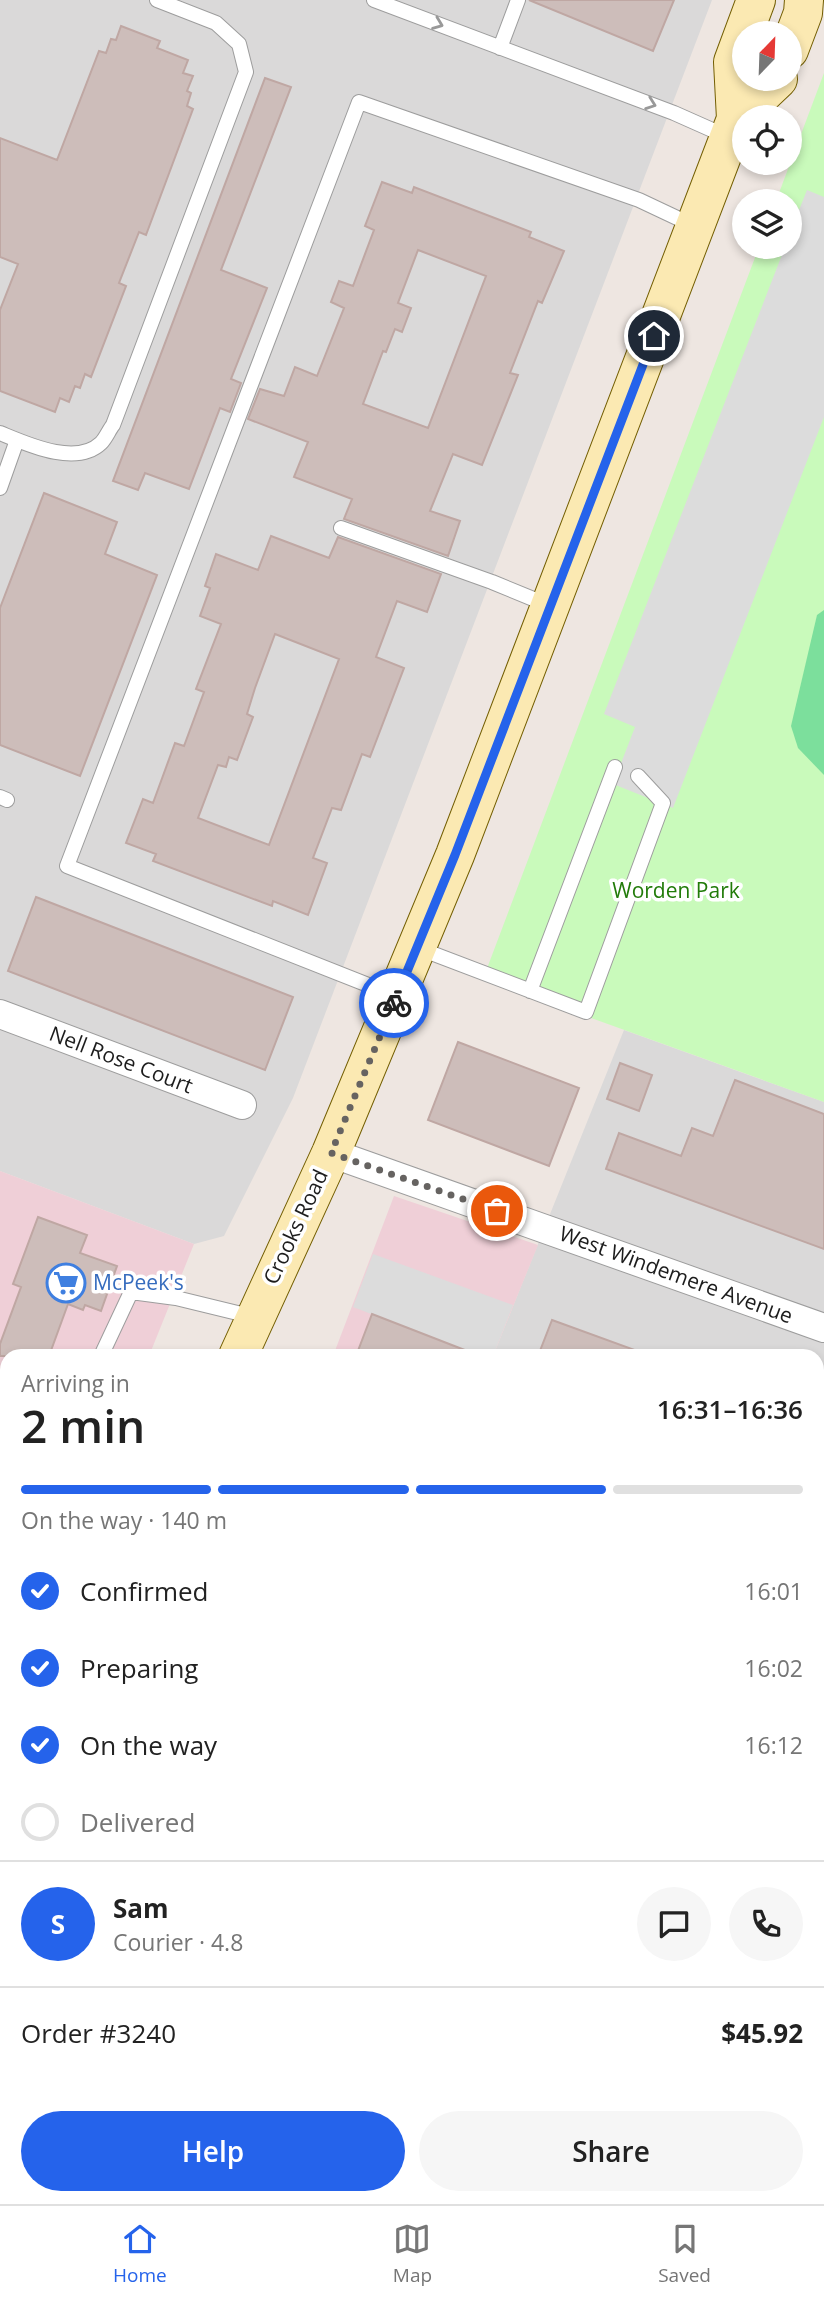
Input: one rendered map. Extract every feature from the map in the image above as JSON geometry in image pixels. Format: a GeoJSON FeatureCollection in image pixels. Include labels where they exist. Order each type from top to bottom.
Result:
{"type":"FeatureCollection","features":[{"type":"Feature","properties":{"kind":"main road","name":"Crooks Road"},"geometry":{"type":"LineString","coordinates":[[733,105],[733,62],[756,0]]}},
{"type":"Feature","properties":{"kind":"main road"},"geometry":{"type":"LineString","coordinates":[[800,21],[804,0]]}},
{"type":"Feature","properties":{"kind":"main road","name":"Crooks Road"},"geometry":{"type":"LineString","coordinates":[[754,105],[767,91]]}},
{"type":"Feature","properties":{"kind":"main road","name":"Crooks Road"},"geometry":{"type":"LineString","coordinates":[[241,1349],[331,1153],[455,855],[732,131]]}},
{"type":"Feature","properties":{"kind":"street","name":"Nell Rose Court"},"geometry":{"type":"LineString","coordinates":[[0,1014],[242,1105]]}},
{"type":"Feature","properties":{"kind":"street","name":"West Windemere Avenue"},"geometry":{"type":"LineString","coordinates":[[331,1153],[824,1328]]}},
{"type":"Feature","properties":{"kind":"lane"},"geometry":{"type":"LineString","coordinates":[[0,433],[50,452],[80,453],[100,444],[113,425],[246,72],[239,44],[216,23],[157,0]]}},
{"type":"Feature","properties":{"kind":"lane"},"geometry":{"type":"LineString","coordinates":[[374,0],[674,113],[732,128]]}},
{"type":"Feature","properties":{"kind":"lane"},"geometry":{"type":"LineString","coordinates":[[500,48],[518,0]]}},
{"type":"Feature","properties":{"kind":"lane"},"geometry":{"type":"LineString","coordinates":[[397,996],[67,866],[359,102],[639,200],[696,226]]}},
{"type":"Feature","properties":{"kind":"lane"},"geometry":{"type":"LineString","coordinates":[[0,488],[17,440]]}},
{"type":"Feature","properties":{"kind":"lane"},"geometry":{"type":"LineString","coordinates":[[341,528],[492,582],[550,606]]}},
{"type":"Feature","properties":{"kind":"lane"},"geometry":{"type":"LineString","coordinates":[[530,991],[615,767]]}},
{"type":"Feature","properties":{"kind":"lane"},"geometry":{"type":"LineString","coordinates":[[417,947],[586,1012],[663,803],[638,776]]}},
{"type":"Feature","properties":{"kind":"lane"},"geometry":{"type":"LineString","coordinates":[[104,1349],[131,1292],[176,1298],[254,1317]]}},
{"type":"Feature","properties":{"kind":"shaded area"},"geometry":{"type":"Polygon","coordinates":[[[0,0],[712,0],[293,1098],[224,1236],[194,1244],[0,1171],[0,0]]]}},
{"type":"Feature","properties":{"kind":"shaded area"},"geometry":{"type":"Polygon","coordinates":[[[807,190],[824,197],[824,417],[673,808],[613,784],[635,727],[604,714],[780,259],[802,259],[802,202],[807,190]]]}},
{"type":"Feature","properties":{"kind":"shaded area"},"geometry":{"type":"Polygon","coordinates":[[[624,1030],[824,1102],[824,1349],[496,1349],[624,1030]]]}},
{"type":"Feature","properties":{"kind":"shaded area"},"geometry":{"type":"Polygon","coordinates":[[[0,1171],[194,1244],[152,1349],[0,1349],[0,1171]]]}},
{"type":"Feature","properties":{"kind":"shaded area"},"geometry":{"type":"Polygon","coordinates":[[[394,1196],[538,1245],[496,1349],[336,1349],[394,1196]]]}},
{"type":"Feature","properties":{"kind":"shaded area"},"geometry":{"type":"Polygon","coordinates":[[[373,1254],[513,1305],[496,1349],[442,1349],[444,1342],[353,1307],[373,1254]]]}},
{"type":"Feature","properties":{"kind":"green space","name":"Worden Park"},"geometry":{"type":"Polygon","coordinates":[[[824,73],[824,1102],[483,979],[754,259],[802,259],[802,189],[780,189],[786,175],[802,175],[802,132],[824,73]]]}},
{"type":"Feature","properties":{"kind":"green space"},"geometry":{"type":"Polygon","coordinates":[[[824,610],[824,775],[798,748],[791,726],[817,615],[824,610]]]}},
{"type":"Feature","properties":{"kind":"building"},"geometry":{"type":"Polygon","coordinates":[[[529,0],[674,0],[653,51],[529,0]]]}},
{"type":"Feature","properties":{"kind":"building"},"geometry":{"type":"Polygon","coordinates":[[[121,26],[160,41],[157,48],[188,60],[183,73],[193,76],[187,91],[191,93],[187,106],[193,109],[146,235],[139,232],[119,283],[126,286],[91,377],[85,374],[80,388],[75,386],[69,402],[60,398],[55,412],[0,391],[0,310],[18,264],[0,257],[0,138],[57,160],[99,51],[106,53],[111,39],[116,40],[121,26]]]}},
{"type":"Feature","properties":{"kind":"building"},"geometry":{"type":"Polygon","coordinates":[[[265,78],[291,87],[221,270],[267,288],[231,379],[241,383],[230,412],[220,408],[189,489],[145,473],[138,490],[113,481],[265,78]]]}},
{"type":"Feature","properties":{"kind":"building"},"geometry":{"type":"Polygon","coordinates":[[[382,182],[412,193],[414,187],[531,232],[529,237],[564,251],[542,303],[538,301],[510,373],[518,375],[482,465],[453,454],[430,511],[460,521],[448,556],[344,519],[352,499],[294,477],[308,442],[248,419],[260,389],[284,396],[295,367],[317,376],[344,308],[331,302],[339,281],[353,286],[374,230],[365,226],[382,182]],[[418,250],[398,303],[411,308],[402,332],[395,329],[386,352],[383,351],[363,404],[428,428],[486,276],[418,250]]]}},
{"type":"Feature","properties":{"kind":"building"},"geometry":{"type":"Polygon","coordinates":[[[44,493],[117,522],[105,554],[157,575],[80,776],[0,745],[0,608],[44,493]]]}},
{"type":"Feature","properties":{"kind":"building"},"geometry":{"type":"Polygon","coordinates":[[[271,536],[329,558],[338,537],[441,574],[427,612],[397,601],[376,657],[404,668],[370,757],[362,754],[341,810],[332,808],[313,858],[327,863],[308,915],[273,901],[272,906],[153,861],[156,854],[126,843],[143,799],[153,803],[175,743],[184,746],[204,692],[196,689],[221,624],[200,616],[210,588],[205,586],[216,554],[258,570],[271,536]],[[275,634],[247,714],[253,717],[237,760],[229,757],[226,767],[218,765],[198,818],[269,845],[339,659],[275,634]]]}},
{"type":"Feature","properties":{"kind":"building"},"geometry":{"type":"Polygon","coordinates":[[[36,897],[293,997],[265,1070],[8,971],[36,897]]]}},
{"type":"Feature","properties":{"kind":"building"},"geometry":{"type":"Polygon","coordinates":[[[458,1042],[579,1088],[549,1166],[428,1120],[458,1042]]]}},
{"type":"Feature","properties":{"kind":"building"},"geometry":{"type":"Polygon","coordinates":[[[620,1063],[652,1075],[639,1111],[607,1099],[620,1063]]]}},
{"type":"Feature","properties":{"kind":"building"},"geometry":{"type":"Polygon","coordinates":[[[735,1080],[824,1114],[824,1249],[606,1169],[619,1133],[681,1156],[692,1128],[713,1136],[735,1080]]]}},
{"type":"Feature","properties":{"kind":"building"},"geometry":{"type":"Polygon","coordinates":[[[38,1217],[87,1235],[80,1253],[117,1266],[101,1311],[85,1305],[83,1310],[68,1304],[52,1349],[0,1349],[21,1287],[13,1284],[38,1217]]]}},
{"type":"Feature","properties":{"kind":"building"},"geometry":{"type":"Polygon","coordinates":[[[372,1314],[462,1349],[359,1349],[372,1314]]]}},
{"type":"Feature","properties":{"kind":"building"},"geometry":{"type":"Polygon","coordinates":[[[552,1320],[632,1349],[541,1349],[552,1320]]]}},
{"type":"Feature","properties":{"kind":"way so far"},"geometry":{"type":"LineString","coordinates":[[394,1003],[331,1153],[497,1211]]}},
{"type":"Feature","properties":{"kind":"place","name":"McPeek's"},"geometry":{"type":"Point","coordinates":[66,1283]}},
{"type":"Feature","properties":{"kind":"route"},"geometry":{"type":"LineString","coordinates":[[394,1003],[455,855],[654,336]]}}]}
